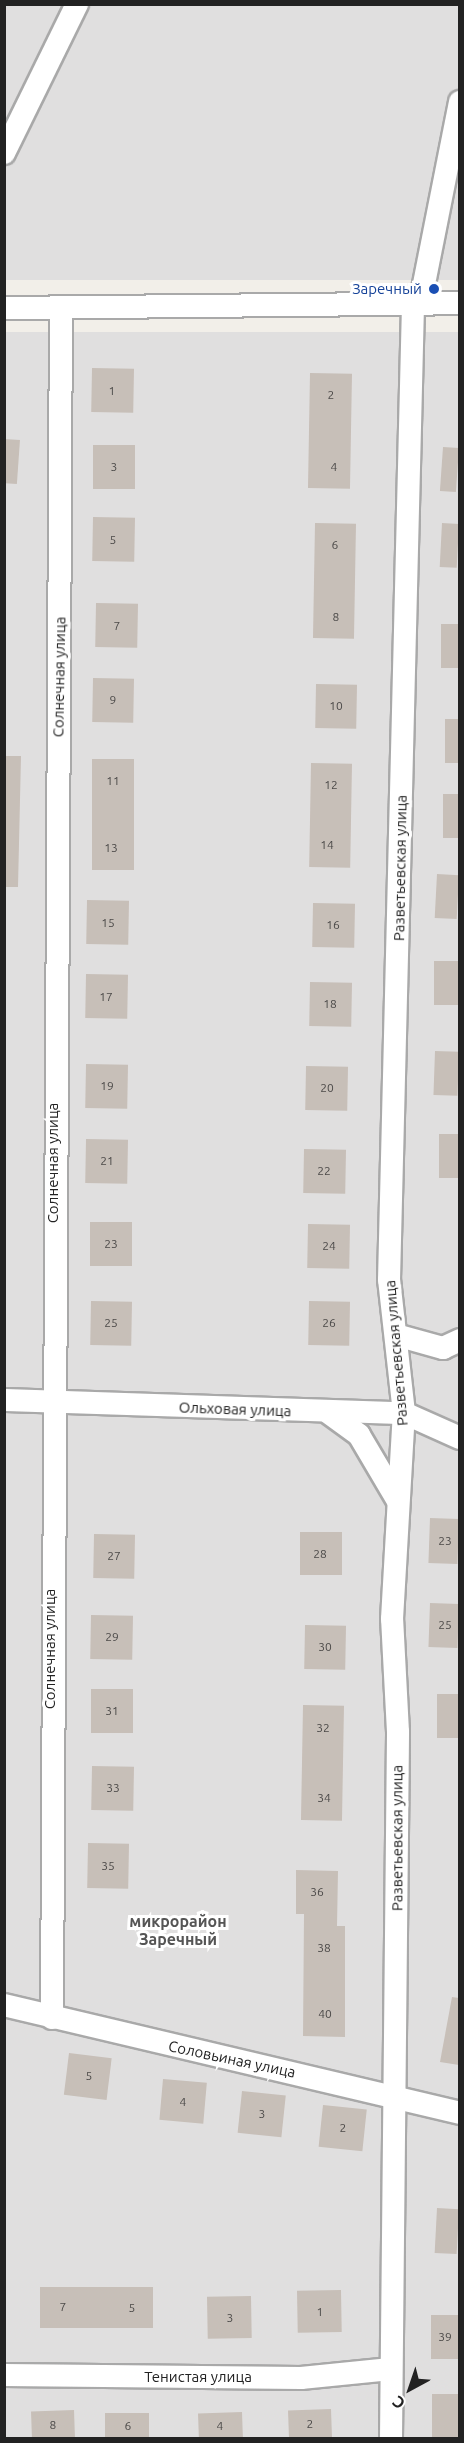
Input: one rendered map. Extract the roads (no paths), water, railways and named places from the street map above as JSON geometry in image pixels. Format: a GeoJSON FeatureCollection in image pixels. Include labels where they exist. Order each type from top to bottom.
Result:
{"type":"FeatureCollection","features":[{"type":"Feature","properties":{"kind":"street"},"geometry":{"type":"LineString","coordinates":[[4,153],[77,4]]}},
{"type":"Feature","properties":{"kind":"street","name":"Разветьевская улица"},"geometry":{"type":"LineString","coordinates":[[391,2439],[397,2095],[398,1732],[392,1619],[404,1413],[389,1280],[416,304],[429,253],[459,102]]}},
{"type":"Feature","properties":{"kind":"street"},"geometry":{"type":"LineString","coordinates":[[4,308],[459,303]]}},
{"type":"Feature","properties":{"kind":"street","name":"Солнечная улица"},"geometry":{"type":"LineString","coordinates":[[51,2018],[51,1402],[61,309]]}},
{"type":"Feature","properties":{"kind":"street"},"geometry":{"type":"LineString","coordinates":[[396,1335],[443,1348],[459,1340]]}},
{"type":"Feature","properties":{"kind":"street","name":"Ольховая улица"},"geometry":{"type":"LineString","coordinates":[[4,1400],[329,1413],[404,1413],[459,1438]]}},
{"type":"Feature","properties":{"kind":"street"},"geometry":{"type":"LineString","coordinates":[[329,1413],[359,1435],[398,1501]]}},
{"type":"Feature","properties":{"kind":"street","name":"Соловьиная улица"},"geometry":{"type":"LineString","coordinates":[[4,2005],[51,2018],[397,2095],[459,2113]]}},
{"type":"Feature","properties":{"kind":"street","name":"Тенистая улица"},"geometry":{"type":"LineString","coordinates":[[4,2376],[301,2378],[391,2369]]}},
{"type":"Feature","properties":{"kind":"place","name":"Заречный"},"geometry":{"type":"Point","coordinates":[434,289]}},
{"type":"Feature","properties":{"kind":"district","name":"микрорайон Заречный"},"geometry":{"type":"Point","coordinates":[178,1930]}}]}
